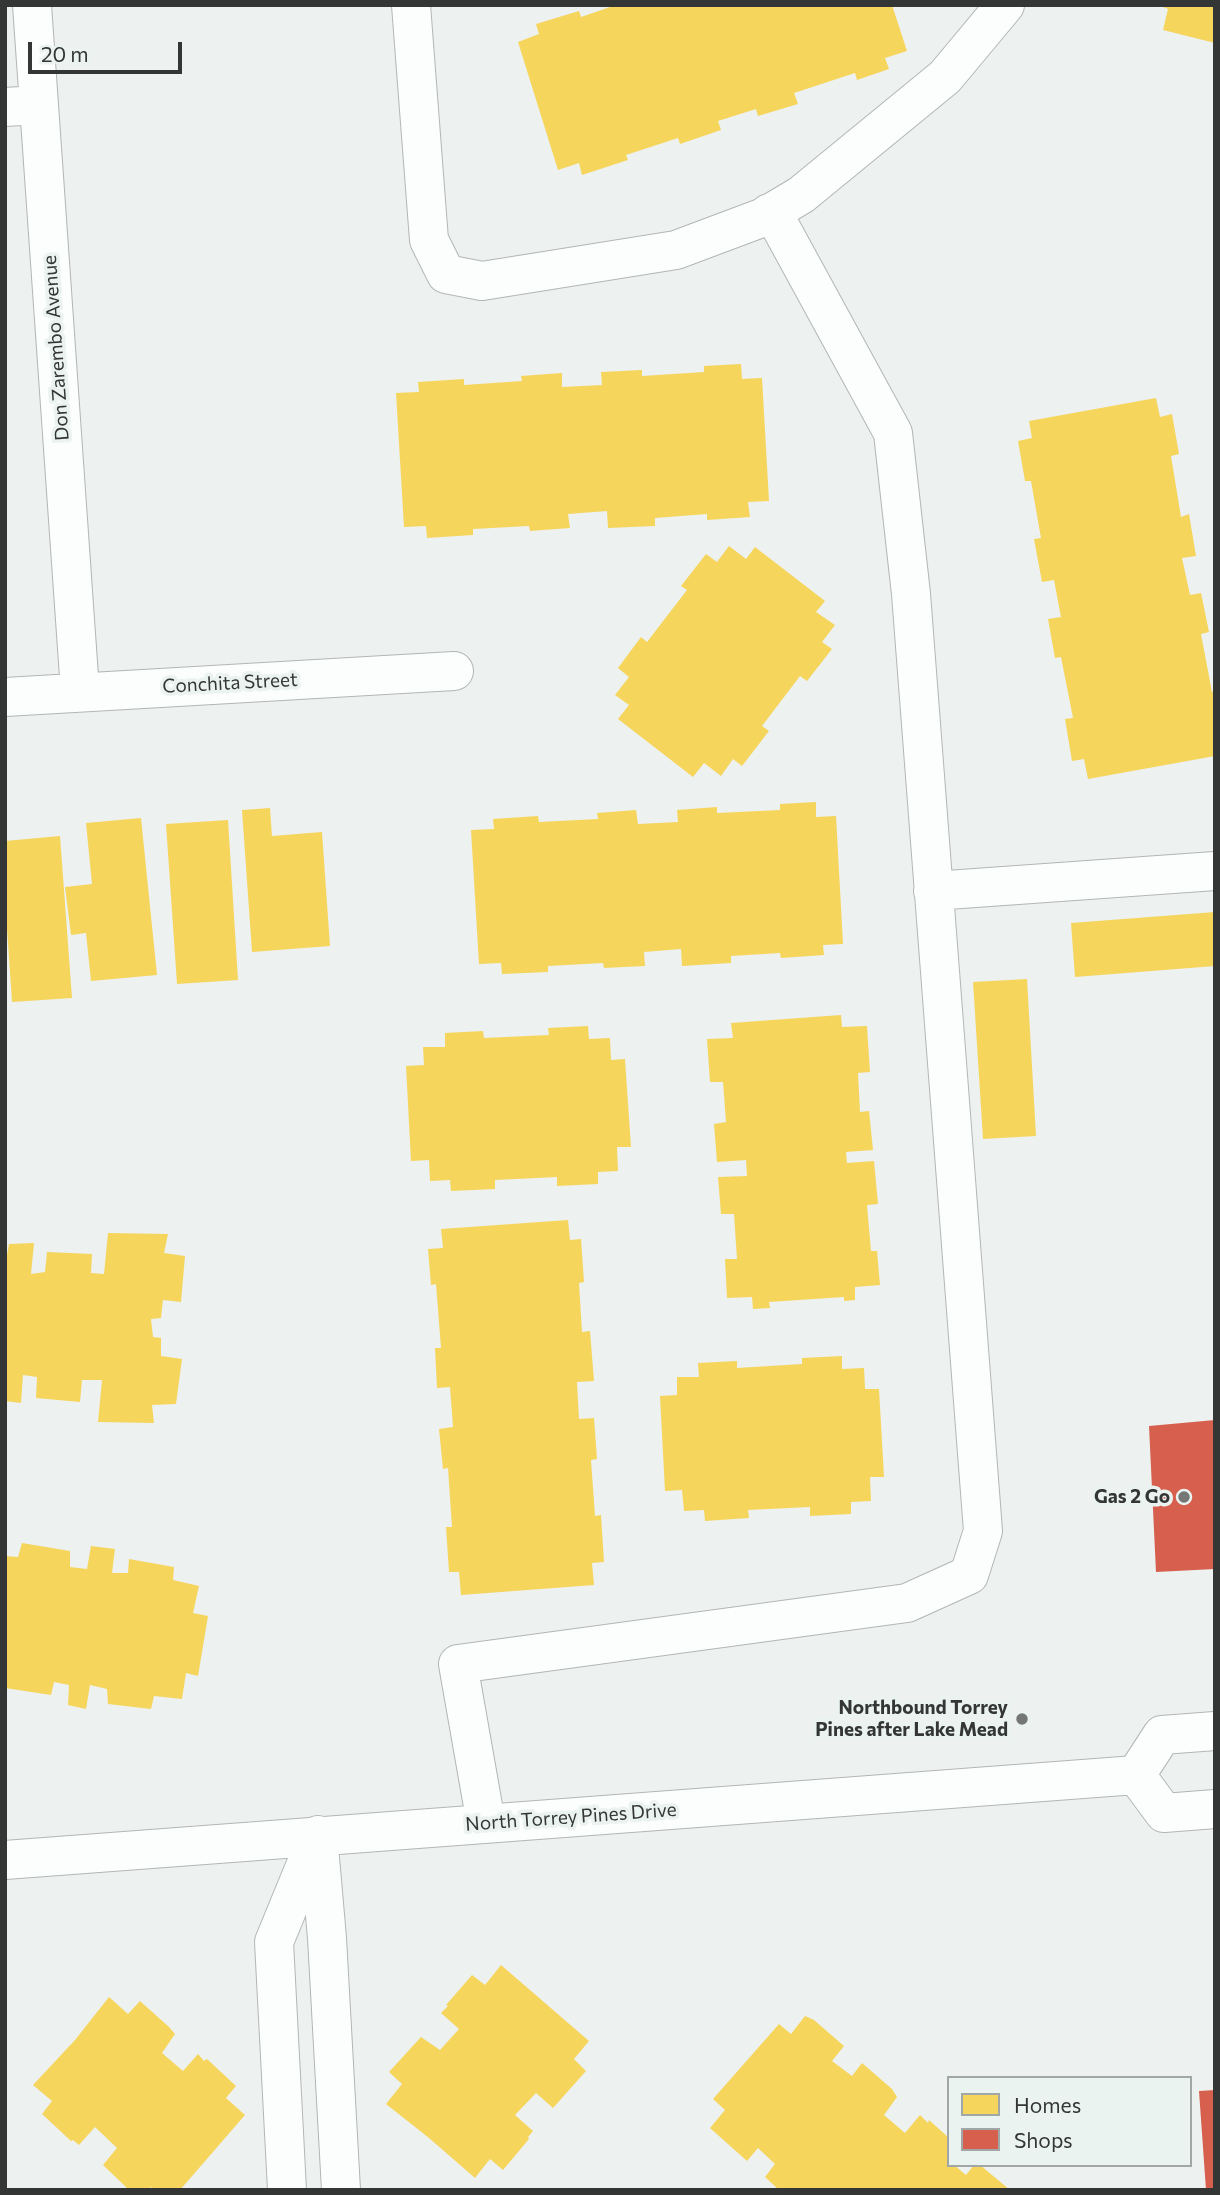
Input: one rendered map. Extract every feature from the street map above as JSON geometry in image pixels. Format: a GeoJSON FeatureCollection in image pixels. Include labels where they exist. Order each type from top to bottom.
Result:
{"type":"FeatureCollection","features":[{"type":"Feature","properties":{"kind":"street","name":"Don Zarembo Avenue"},"geometry":{"type":"LineString","coordinates":[[32,5],[22,106],[80,691]]}},
{"type":"Feature","properties":{"kind":"street"},"geometry":{"type":"LineString","coordinates":[[411,5],[429,240],[446,274],[482,281],[676,250],[769,213],[801,195],[945,77],[1005,5]]}},
{"type":"Feature","properties":{"kind":"street"},"geometry":{"type":"LineString","coordinates":[[486,1823],[458,1664],[907,1603],[969,1575],[983,1531],[911,594],[892,433],[780,226],[769,213]]}},
{"type":"Feature","properties":{"kind":"street","name":"Conchita Street"},"geometry":{"type":"LineString","coordinates":[[5,696],[454,671]]}},
{"type":"Feature","properties":{"kind":"street"},"geometry":{"type":"LineString","coordinates":[[933,891],[1215,871]]}},
{"type":"Feature","properties":{"kind":"street"},"geometry":{"type":"LineString","coordinates":[[1215,1731],[1162,1735],[1136,1774],[1164,1813],[1215,1809]]}},
{"type":"Feature","properties":{"kind":"street","name":"North Torrey Pines Drive"},"geometry":{"type":"LineString","coordinates":[[5,1860],[1136,1774]]}},
{"type":"Feature","properties":{"kind":"street"},"geometry":{"type":"LineString","coordinates":[[287,2190],[274,1942],[318,1835]]}},
{"type":"Feature","properties":{"kind":"street"},"geometry":{"type":"LineString","coordinates":[[318,1835],[327,1938],[341,2190]]}},
{"type":"Feature","properties":{"kind":"building: Homes"},"geometry":{"type":"Polygon","coordinates":[[[616,5],[892,5],[907,51],[885,58],[889,69],[857,80],[855,73],[794,93],[798,104],[758,116],[756,109],[718,121],[721,130],[680,144],[678,138],[626,155],[628,160],[582,175],[579,163],[558,170],[518,42],[539,34],[536,24],[579,11],[581,17],[616,5]]]}},
{"type":"Feature","properties":{"kind":"building: Homes"},"geometry":{"type":"Polygon","coordinates":[[[1158,5],[1215,5],[1215,43],[1163,30],[1168,9],[1158,5]]]}},
{"type":"Feature","properties":{"kind":"building: Homes"},"geometry":{"type":"Polygon","coordinates":[[[741,364],[742,379],[762,378],[769,501],[748,502],[750,517],[707,520],[707,514],[655,518],[655,526],[608,528],[607,511],[568,514],[570,528],[530,531],[529,526],[473,529],[473,535],[427,538],[426,526],[404,527],[396,393],[419,392],[418,382],[464,379],[464,385],[522,381],[521,376],[562,373],[562,387],[602,385],[601,372],[642,370],[642,376],[704,372],[704,366],[741,364]]]}},
{"type":"Feature","properties":{"kind":"building: Homes"},"geometry":{"type":"Polygon","coordinates":[[[1156,398],[1160,417],[1172,414],[1179,454],[1171,456],[1181,517],[1189,514],[1196,556],[1182,558],[1190,595],[1201,593],[1209,632],[1201,634],[1212,692],[1215,692],[1215,756],[1088,779],[1084,759],[1072,761],[1065,719],[1073,718],[1061,657],[1055,658],[1048,619],[1061,617],[1054,580],[1042,582],[1034,539],[1041,538],[1031,481],[1025,481],[1018,441],[1032,438],[1029,421],[1156,398]]]}},
{"type":"Feature","properties":{"kind":"building: Homes"},"geometry":{"type":"Polygon","coordinates":[[[729,546],[746,559],[755,547],[825,601],[816,612],[835,625],[822,642],[832,649],[807,681],[800,676],[762,726],[769,731],[742,766],[733,759],[721,776],[704,763],[693,777],[618,719],[629,705],[615,695],[629,677],[618,668],[641,637],[647,642],[687,590],[681,586],[706,554],[717,562],[729,546]]]}},
{"type":"Feature","properties":{"kind":"building: Homes"},"geometry":{"type":"Polygon","coordinates":[[[816,802],[816,817],[836,816],[843,944],[823,945],[824,955],[781,958],[780,953],[731,956],[731,963],[682,966],[681,949],[644,952],[645,966],[604,968],[603,963],[548,966],[548,972],[502,974],[501,963],[479,964],[471,830],[494,829],[493,819],[538,816],[539,822],[598,819],[597,813],[636,810],[638,824],[678,822],[677,810],[717,807],[717,813],[780,810],[780,804],[816,802]]]}},
{"type":"Feature","properties":{"kind":"building: Homes"},"geometry":{"type":"Polygon","coordinates":[[[270,808],[272,836],[322,832],[330,946],[252,952],[242,810],[270,808]]]}},
{"type":"Feature","properties":{"kind":"building: Homes"},"geometry":{"type":"Polygon","coordinates":[[[141,818],[157,975],[91,981],[86,933],[71,935],[65,887],[92,884],[86,823],[141,818]]]}},
{"type":"Feature","properties":{"kind":"building: Homes"},"geometry":{"type":"Polygon","coordinates":[[[228,820],[238,980],[177,984],[166,824],[228,820]]]}},
{"type":"Feature","properties":{"kind":"building: Homes"},"geometry":{"type":"Polygon","coordinates":[[[60,836],[72,998],[12,1002],[5,899],[5,841],[60,836]]]}},
{"type":"Feature","properties":{"kind":"building: Homes"},"geometry":{"type":"Polygon","coordinates":[[[1215,912],[1215,966],[1075,977],[1071,923],[1215,912]]]}},
{"type":"Feature","properties":{"kind":"building: Homes"},"geometry":{"type":"Polygon","coordinates":[[[1027,979],[1036,1136],[983,1139],[973,982],[1027,979]]]}},
{"type":"Feature","properties":{"kind":"building: Homes"},"geometry":{"type":"Polygon","coordinates":[[[841,1015],[842,1027],[867,1026],[870,1072],[858,1073],[860,1112],[869,1111],[873,1150],[846,1152],[847,1163],[874,1161],[878,1204],[867,1205],[871,1251],[877,1251],[880,1285],[855,1287],[855,1300],[844,1301],[844,1297],[769,1302],[770,1308],[753,1309],[752,1297],[727,1298],[725,1259],[737,1259],[734,1214],[721,1214],[718,1177],[747,1176],[746,1160],[717,1162],[714,1124],[726,1122],[723,1082],[710,1082],[707,1039],[733,1038],[731,1023],[841,1015]]]}},
{"type":"Feature","properties":{"kind":"building: Homes"},"geometry":{"type":"Polygon","coordinates":[[[588,1026],[589,1039],[610,1038],[611,1060],[625,1059],[631,1147],[617,1147],[618,1171],[598,1172],[598,1184],[557,1186],[557,1177],[495,1180],[495,1189],[451,1191],[450,1180],[430,1181],[429,1160],[411,1161],[406,1066],[424,1065],[423,1047],[445,1047],[445,1033],[483,1031],[484,1038],[549,1035],[548,1028],[588,1026]]]}},
{"type":"Feature","properties":{"kind":"building: Homes"},"geometry":{"type":"Polygon","coordinates":[[[568,1220],[570,1240],[581,1239],[584,1282],[579,1283],[582,1332],[590,1331],[594,1381],[577,1382],[579,1419],[594,1418],[597,1459],[591,1460],[595,1516],[601,1515],[604,1562],[592,1563],[594,1585],[461,1595],[459,1572],[449,1572],[446,1527],[452,1527],[448,1468],[443,1469],[439,1429],[453,1427],[450,1387],[437,1388],[435,1348],[441,1348],[436,1284],[431,1285],[428,1249],[443,1248],[441,1229],[568,1220]]]}},
{"type":"Feature","properties":{"kind":"building: Homes"},"geometry":{"type":"Polygon","coordinates":[[[108,1233],[168,1234],[164,1253],[185,1256],[181,1302],[163,1300],[161,1318],[151,1319],[153,1337],[161,1338],[161,1356],[182,1359],[176,1404],[152,1405],[154,1423],[98,1422],[102,1380],[82,1380],[80,1402],[36,1398],[37,1377],[23,1375],[21,1403],[5,1401],[5,1267],[9,1244],[34,1243],[31,1274],[45,1272],[47,1252],[92,1254],[91,1273],[104,1274],[108,1233]]]}},
{"type":"Feature","properties":{"kind":"building: Homes"},"geometry":{"type":"Polygon","coordinates":[[[842,1356],[842,1369],[864,1368],[865,1389],[879,1389],[884,1477],[870,1477],[871,1501],[851,1502],[851,1514],[810,1516],[810,1507],[748,1510],[749,1518],[705,1521],[704,1510],[684,1511],[682,1490],[665,1491],[660,1396],[677,1395],[677,1377],[699,1377],[698,1363],[737,1361],[737,1368],[802,1364],[802,1358],[842,1356]]]}},
{"type":"Feature","properties":{"kind":"building: Homes"},"geometry":{"type":"Polygon","coordinates":[[[22,1543],[70,1551],[70,1567],[87,1569],[91,1546],[115,1549],[112,1573],[128,1573],[129,1559],[174,1567],[173,1580],[199,1586],[193,1613],[208,1616],[198,1676],[186,1673],[182,1699],[154,1696],[151,1709],[108,1704],[107,1689],[90,1685],[86,1709],[68,1705],[69,1685],[54,1682],[51,1695],[5,1688],[5,1556],[18,1557],[22,1543]]]}},
{"type":"Feature","properties":{"kind":"building: Homes"},"geometry":{"type":"Polygon","coordinates":[[[501,1965],[589,2041],[574,2059],[586,2071],[553,2108],[536,2093],[515,2115],[533,2131],[529,2139],[503,2170],[490,2159],[475,2178],[386,2104],[402,2084],[389,2072],[421,2037],[440,2050],[459,2029],[441,2013],[448,2006],[446,2005],[472,1975],[485,1985],[501,1965]]]}},
{"type":"Feature","properties":{"kind":"building: Homes"},"geometry":{"type":"Polygon","coordinates":[[[109,1997],[128,2014],[140,2001],[169,2027],[175,2034],[162,2053],[183,2071],[198,2054],[236,2086],[226,2098],[245,2115],[180,2190],[154,2190],[151,2187],[148,2190],[129,2190],[103,2165],[117,2148],[95,2127],[79,2145],[42,2114],[52,2101],[33,2085],[75,2040],[109,1997]]]}},
{"type":"Feature","properties":{"kind":"building: Homes"},"geometry":{"type":"Polygon","coordinates":[[[805,2016],[814,2020],[844,2046],[832,2061],[852,2076],[862,2063],[892,2089],[897,2097],[884,2115],[905,2133],[920,2115],[928,2123],[929,2120],[947,2136],[947,2167],[956,2167],[966,2175],[972,2167],[982,2167],[1010,2190],[779,2190],[765,2177],[775,2164],[758,2148],[747,2161],[710,2128],[725,2110],[713,2099],[779,2024],[791,2034],[805,2016]]]}},
{"type":"Feature","properties":{"kind":"building: Shops","name":"Gas 2 Go"},"geometry":{"type":"Polygon","coordinates":[[[1215,1420],[1215,1569],[1156,1572],[1149,1426],[1215,1420]]]}},
{"type":"Feature","properties":{"kind":"building: Shops"},"geometry":{"type":"Polygon","coordinates":[[[1215,2090],[1215,2190],[1206,2190],[1199,2091],[1215,2090]]]}},
{"type":"Feature","properties":{"kind":"place","name":"Gas 2 Go"},"geometry":{"type":"Point","coordinates":[1184,1497]}},
{"type":"Feature","properties":{"kind":"place","name":"Northbound Torrey Pines after Lake Mead"},"geometry":{"type":"Point","coordinates":[1022,1719]}}]}
